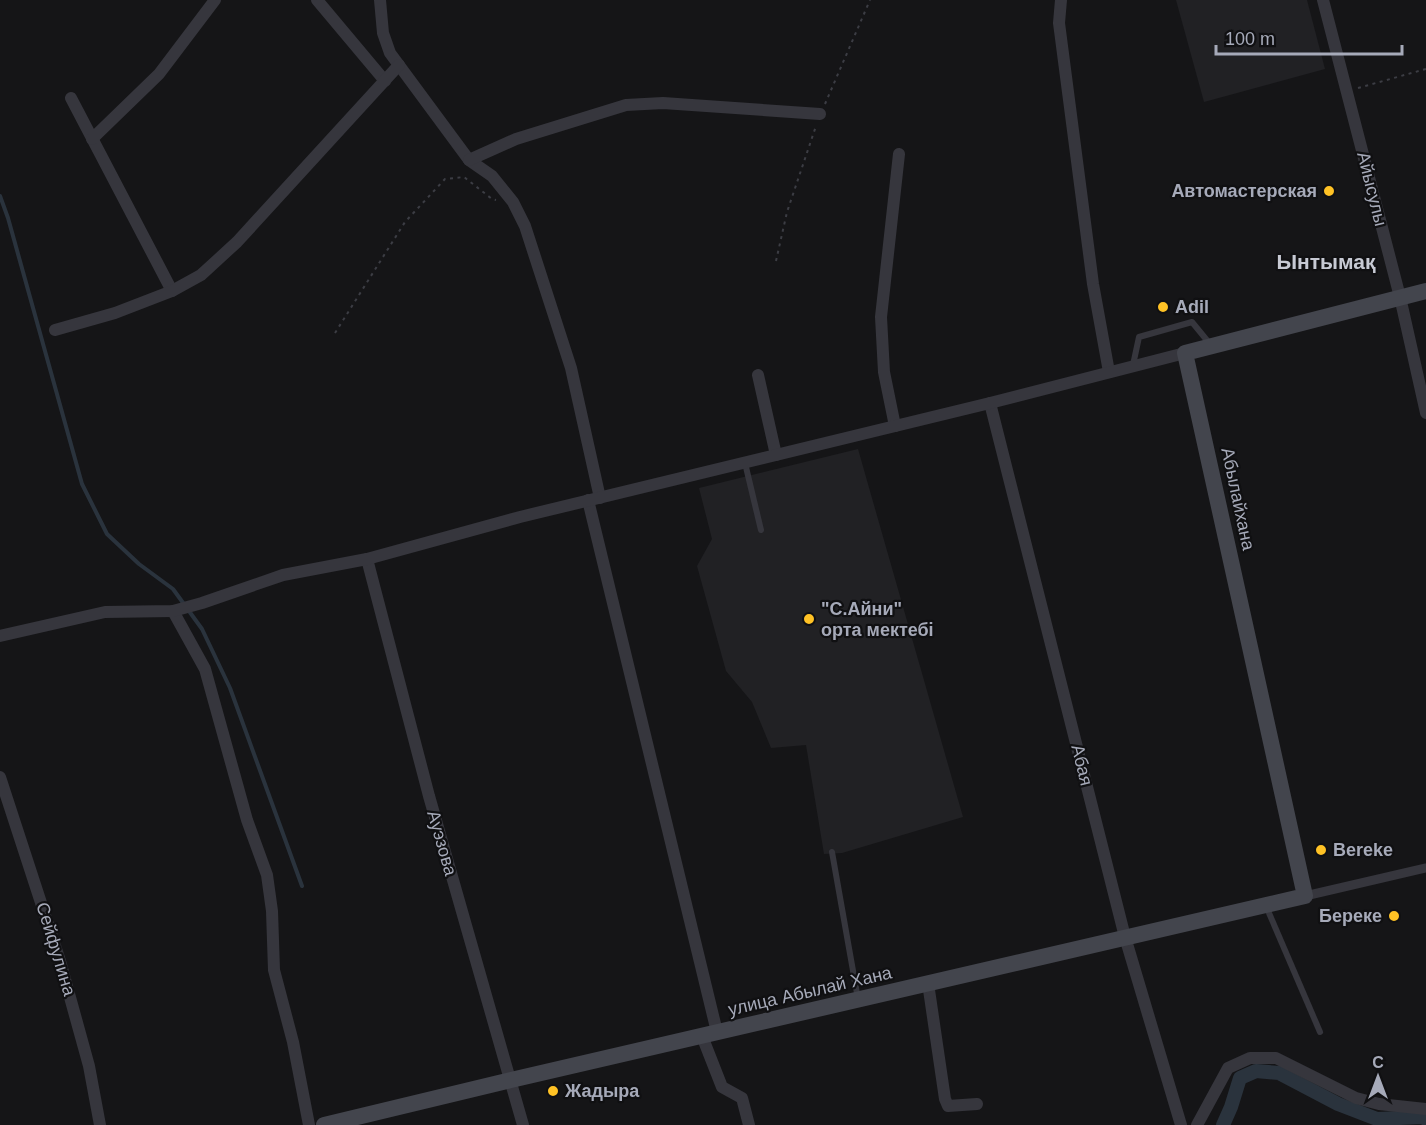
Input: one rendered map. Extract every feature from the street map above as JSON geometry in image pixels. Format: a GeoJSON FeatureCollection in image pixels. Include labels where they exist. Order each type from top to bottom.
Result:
{"type":"FeatureCollection","features":[{"type":"Feature","properties":{"kind":"main road"},"geometry":{"type":"LineString","coordinates":[[1185,353],[1426,291]]}},
{"type":"Feature","properties":{"kind":"main road","name":"Абылайхана"},"geometry":{"type":"LineString","coordinates":[[1185,353],[1305,896]]}},
{"type":"Feature","properties":{"kind":"main road","name":"улица Абылай Хана"},"geometry":{"type":"LineString","coordinates":[[324,1125],[1305,896]]}},
{"type":"Feature","properties":{"kind":"street"},"geometry":{"type":"LineString","coordinates":[[92,139],[159,74],[215,0]]}},
{"type":"Feature","properties":{"kind":"street"},"geometry":{"type":"LineString","coordinates":[[317,0],[385,81]]}},
{"type":"Feature","properties":{"kind":"street"},"geometry":{"type":"LineString","coordinates":[[380,0],[383,33],[390,53],[469,160],[492,176],[513,202],[525,226],[572,368],[594,499],[722,1087],[742,1098],[749,1125]]}},
{"type":"Feature","properties":{"kind":"street"},"geometry":{"type":"LineString","coordinates":[[1061,0],[1059,23],[1091,272],[1109,372]]}},
{"type":"Feature","properties":{"kind":"street","name":"Айысулы"},"geometry":{"type":"LineString","coordinates":[[1323,0],[1400,297],[1426,413]]}},
{"type":"Feature","properties":{"kind":"street"},"geometry":{"type":"LineString","coordinates":[[55,330],[115,313],[172,291],[201,275],[237,242],[399,65]]}},
{"type":"Feature","properties":{"kind":"street"},"geometry":{"type":"LineString","coordinates":[[70,98],[172,291]]}},
{"type":"Feature","properties":{"kind":"street"},"geometry":{"type":"LineString","coordinates":[[469,160],[516,139],[626,105],[663,103],[820,114]]}},
{"type":"Feature","properties":{"kind":"street"},"geometry":{"type":"LineString","coordinates":[[895,426],[884,372],[881,317],[899,154]]}},
{"type":"Feature","properties":{"kind":"street"},"geometry":{"type":"LineString","coordinates":[[0,636],[105,612],[173,610],[202,603],[284,574],[367,559],[519,517],[990,403],[1185,353]]}},
{"type":"Feature","properties":{"kind":"street"},"geometry":{"type":"LineString","coordinates":[[758,375],[776,455]]}},
{"type":"Feature","properties":{"kind":"street","name":"Абая"},"geometry":{"type":"LineString","coordinates":[[990,403],[1125,937],[1181,1125]]}},
{"type":"Feature","properties":{"kind":"street","name":"Ауэзова"},"geometry":{"type":"LineString","coordinates":[[367,559],[429,796],[523,1125]]}},
{"type":"Feature","properties":{"kind":"street"},"geometry":{"type":"LineString","coordinates":[[173,610],[205,669],[247,820],[267,875],[272,911],[274,970],[293,1042],[309,1125]]}},
{"type":"Feature","properties":{"kind":"street","name":"Сейфулина"},"geometry":{"type":"LineString","coordinates":[[0,777],[60,961],[89,1066],[100,1125]]}},
{"type":"Feature","properties":{"kind":"street"},"geometry":{"type":"LineString","coordinates":[[1305,896],[1426,868]]}},
{"type":"Feature","properties":{"kind":"street"},"geometry":{"type":"LineString","coordinates":[[928,983],[945,1099],[948,1106],[977,1104]]}},
{"type":"Feature","properties":{"kind":"street"},"geometry":{"type":"LineString","coordinates":[[1197,1125],[1228,1068],[1250,1058],[1276,1058],[1356,1098],[1379,1104],[1426,1109]]}},
{"type":"Feature","properties":{"kind":"lane"},"geometry":{"type":"LineString","coordinates":[[1133,366],[1138,337],[1192,322],[1211,346]]}},
{"type":"Feature","properties":{"kind":"lane"},"geometry":{"type":"LineString","coordinates":[[745,462],[761,530]]}},
{"type":"Feature","properties":{"kind":"lane"},"geometry":{"type":"LineString","coordinates":[[832,852],[858,999]]}},
{"type":"Feature","properties":{"kind":"lane"},"geometry":{"type":"LineString","coordinates":[[1265,905],[1320,1032]]}},
{"type":"Feature","properties":{"kind":"path"},"geometry":{"type":"LineString","coordinates":[[776,261],[787,212],[820,114],[870,0]]}},
{"type":"Feature","properties":{"kind":"path"},"geometry":{"type":"LineString","coordinates":[[1347,92],[1426,69]]}},
{"type":"Feature","properties":{"kind":"path"},"geometry":{"type":"LineString","coordinates":[[335,333],[405,222],[446,179],[464,177],[492,199],[513,202]]}},
{"type":"Feature","properties":{"kind":"shaded area"},"geometry":{"type":"Polygon","coordinates":[[[1176,0],[1307,0],[1325,69],[1204,102],[1176,0]]]}},
{"type":"Feature","properties":{"kind":"shaded area","name":"\"С.Айни\" орта мектебі"},"geometry":{"type":"Polygon","coordinates":[[[858,449],[963,817],[842,853],[824,854],[806,745],[771,748],[752,702],[726,671],[697,566],[712,539],[699,488],[858,449]]]}},
{"type":"Feature","properties":{"kind":"waterway"},"geometry":{"type":"LineString","coordinates":[[0,196],[82,484],[107,534],[139,564],[173,589],[202,629],[230,688],[302,886]]}},
{"type":"Feature","properties":{"kind":"waterway"},"geometry":{"type":"LineString","coordinates":[[1223,1125],[1240,1078],[1256,1071],[1279,1073],[1338,1104],[1377,1119],[1422,1117],[1426,1119]]}},
{"type":"Feature","properties":{"kind":"place","name":"Автомастерская"},"geometry":{"type":"Point","coordinates":[1329,191]}},
{"type":"Feature","properties":{"kind":"place","name":"Adil"},"geometry":{"type":"Point","coordinates":[1163,307]}},
{"type":"Feature","properties":{"kind":"place","name":"\"С.Айни\" орта мектебі"},"geometry":{"type":"Point","coordinates":[809,619]}},
{"type":"Feature","properties":{"kind":"place","name":"Bereke"},"geometry":{"type":"Point","coordinates":[1321,850]}},
{"type":"Feature","properties":{"kind":"place","name":"Береке"},"geometry":{"type":"Point","coordinates":[1394,916]}},
{"type":"Feature","properties":{"kind":"place","name":"Жадыра"},"geometry":{"type":"Point","coordinates":[553,1091]}},
{"type":"Feature","properties":{"kind":"district","name":"Ынтымақ"},"geometry":{"type":"Point","coordinates":[1326,262]}}]}
